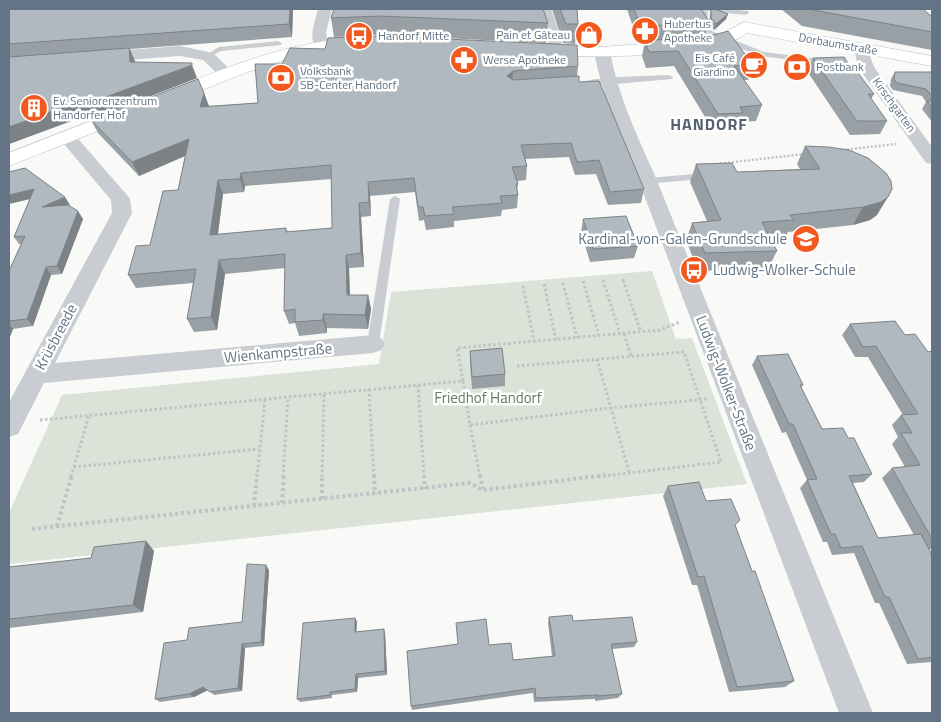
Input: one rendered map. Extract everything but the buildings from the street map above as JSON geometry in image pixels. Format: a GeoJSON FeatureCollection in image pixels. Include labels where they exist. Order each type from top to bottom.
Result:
{"type":"FeatureCollection","features":[{"type":"Feature","properties":{"kind":"street"},"geometry":{"type":"LineString","coordinates":[[321,45],[319,32],[325,9]]}},
{"type":"Feature","properties":{"kind":"street"},"geometry":{"type":"LineString","coordinates":[[544,9],[555,41],[554,50]]}},
{"type":"Feature","properties":{"kind":"street"},"geometry":{"type":"LineString","coordinates":[[525,49],[602,52],[693,45],[725,39],[735,34],[744,16]]}},
{"type":"Feature","properties":{"kind":"street","name":"Dorbaumstraße"},"geometry":{"type":"LineString","coordinates":[[744,16],[861,48],[932,61]]}},
{"type":"Feature","properties":{"kind":"street"},"geometry":{"type":"LineString","coordinates":[[9,160],[262,61],[321,45],[382,42]]}},
{"type":"Feature","properties":{"kind":"street","name":"Kirschgarten"},"geometry":{"type":"LineString","coordinates":[[861,48],[866,67],[932,159]]}},
{"type":"Feature","properties":{"kind":"street"},"geometry":{"type":"LineString","coordinates":[[88,58],[180,51],[208,56],[227,74]]}},
{"type":"Feature","properties":{"kind":"street","name":"Ludwig-Wolker-Straße"},"geometry":{"type":"LineString","coordinates":[[602,52],[606,80],[856,713]]}},
{"type":"Feature","properties":{"kind":"street","name":"Krüsbreede"},"geometry":{"type":"LineString","coordinates":[[10,424],[122,213],[120,199],[68,137]]}},
{"type":"Feature","properties":{"kind":"street","name":"Wienkampstraße"},"geometry":{"type":"LineString","coordinates":[[36,374],[372,344]]}},
{"type":"Feature","properties":{"kind":"lane"},"geometry":{"type":"LineString","coordinates":[[705,9],[702,24],[709,33],[763,54],[866,67]]}},
{"type":"Feature","properties":{"kind":"lane"},"geometry":{"type":"LineString","coordinates":[[710,9],[744,16]]}},
{"type":"Feature","properties":{"kind":"lane"},"geometry":{"type":"LineString","coordinates":[[208,56],[218,49],[278,43]]}},
{"type":"Feature","properties":{"kind":"lane"},"geometry":{"type":"LineString","coordinates":[[570,86],[606,80],[669,77]]}},
{"type":"Feature","properties":{"kind":"lane"},"geometry":{"type":"LineString","coordinates":[[647,181],[719,175]]}},
{"type":"Feature","properties":{"kind":"lane","name":"Wienkampstraße"},"geometry":{"type":"LineString","coordinates":[[372,344],[395,199]]}},
{"type":"Feature","properties":{"kind":"path"},"geometry":{"type":"LineString","coordinates":[[836,151],[894,144],[907,139],[918,138]]}},
{"type":"Feature","properties":{"kind":"path"},"geometry":{"type":"LineString","coordinates":[[710,164],[807,154]]}},
{"type":"Feature","properties":{"kind":"path"},"geometry":{"type":"LineString","coordinates":[[278,231],[300,233]]}},
{"type":"Feature","properties":{"kind":"path"},"geometry":{"type":"LineString","coordinates":[[603,280],[620,334]]}},
{"type":"Feature","properties":{"kind":"path"},"geometry":{"type":"LineString","coordinates":[[623,280],[641,332]]}},
{"type":"Feature","properties":{"kind":"path"},"geometry":{"type":"LineString","coordinates":[[584,281],[599,336]]}},
{"type":"Feature","properties":{"kind":"path"},"geometry":{"type":"LineString","coordinates":[[563,283],[577,338]]}},
{"type":"Feature","properties":{"kind":"path"},"geometry":{"type":"LineString","coordinates":[[544,284],[556,340]]}},
{"type":"Feature","properties":{"kind":"path"},"geometry":{"type":"LineString","coordinates":[[524,286],[534,341]]}},
{"type":"Feature","properties":{"kind":"path"},"geometry":{"type":"LineString","coordinates":[[483,490],[456,348],[660,330],[698,313]]}},
{"type":"Feature","properties":{"kind":"path"},"geometry":{"type":"LineString","coordinates":[[624,334],[631,356]]}},
{"type":"Feature","properties":{"kind":"path"},"geometry":{"type":"LineString","coordinates":[[32,529],[470,483],[483,490],[721,462],[684,352],[517,366]]}},
{"type":"Feature","properties":{"kind":"path"},"geometry":{"type":"LineString","coordinates":[[597,359],[629,472]]}},
{"type":"Feature","properties":{"kind":"path"},"geometry":{"type":"LineString","coordinates":[[10,424],[463,381]]}},
{"type":"Feature","properties":{"kind":"path"},"geometry":{"type":"LineString","coordinates":[[418,385],[425,489]]}},
{"type":"Feature","properties":{"kind":"path"},"geometry":{"type":"LineString","coordinates":[[370,389],[375,494]]}},
{"type":"Feature","properties":{"kind":"path"},"geometry":{"type":"LineString","coordinates":[[322,499],[324,394]]}},
{"type":"Feature","properties":{"kind":"path"},"geometry":{"type":"LineString","coordinates":[[470,426],[610,408],[731,396]]}},
{"type":"Feature","properties":{"kind":"path"},"geometry":{"type":"LineString","coordinates":[[282,503],[288,397]]}},
{"type":"Feature","properties":{"kind":"path"},"geometry":{"type":"LineString","coordinates":[[254,506],[265,399]]}},
{"type":"Feature","properties":{"kind":"path"},"geometry":{"type":"LineString","coordinates":[[57,526],[89,415]]}},
{"type":"Feature","properties":{"kind":"path"},"geometry":{"type":"LineString","coordinates":[[74,467],[259,449]]}},
{"type":"Feature","properties":{"kind":"green space","name":"Friedhof Handorf"},"geometry":{"type":"Polygon","coordinates":[[[652,271],[676,339],[692,338],[747,484],[9,564],[9,513],[62,395],[379,364],[391,292],[652,271]]]}},
{"type":"Feature","properties":{"kind":"place","name":"Hubertus Apotheke"},"geometry":{"type":"Point","coordinates":[645,31]}},
{"type":"Feature","properties":{"kind":"place","name":"Pain et Gâteau"},"geometry":{"type":"Point","coordinates":[589,35]}},
{"type":"Feature","properties":{"kind":"place","name":"Handorf Mitte"},"geometry":{"type":"Point","coordinates":[359,36]}},
{"type":"Feature","properties":{"kind":"place","name":"Werse Apotheke"},"geometry":{"type":"Point","coordinates":[464,60]}},
{"type":"Feature","properties":{"kind":"place","name":"Eis Café Giardino"},"geometry":{"type":"Point","coordinates":[754,65]}},
{"type":"Feature","properties":{"kind":"place","name":"Postbank"},"geometry":{"type":"Point","coordinates":[797,67]}},
{"type":"Feature","properties":{"kind":"place","name":"Volksbank SB-Center Handorf"},"geometry":{"type":"Point","coordinates":[281,78]}},
{"type":"Feature","properties":{"kind":"place","name":"Ev. Seniorenzentrum Handorfer Hof"},"geometry":{"type":"Point","coordinates":[34,108]}},
{"type":"Feature","properties":{"kind":"place","name":"Kardinal-von-Galen-Grundschule"},"geometry":{"type":"Point","coordinates":[806,239]}},
{"type":"Feature","properties":{"kind":"place","name":"Ludwig-Wolker-Schule"},"geometry":{"type":"Point","coordinates":[694,270]}},
{"type":"Feature","properties":{"kind":"district","name":"HANDORF"},"geometry":{"type":"Point","coordinates":[709,124]}}]}
